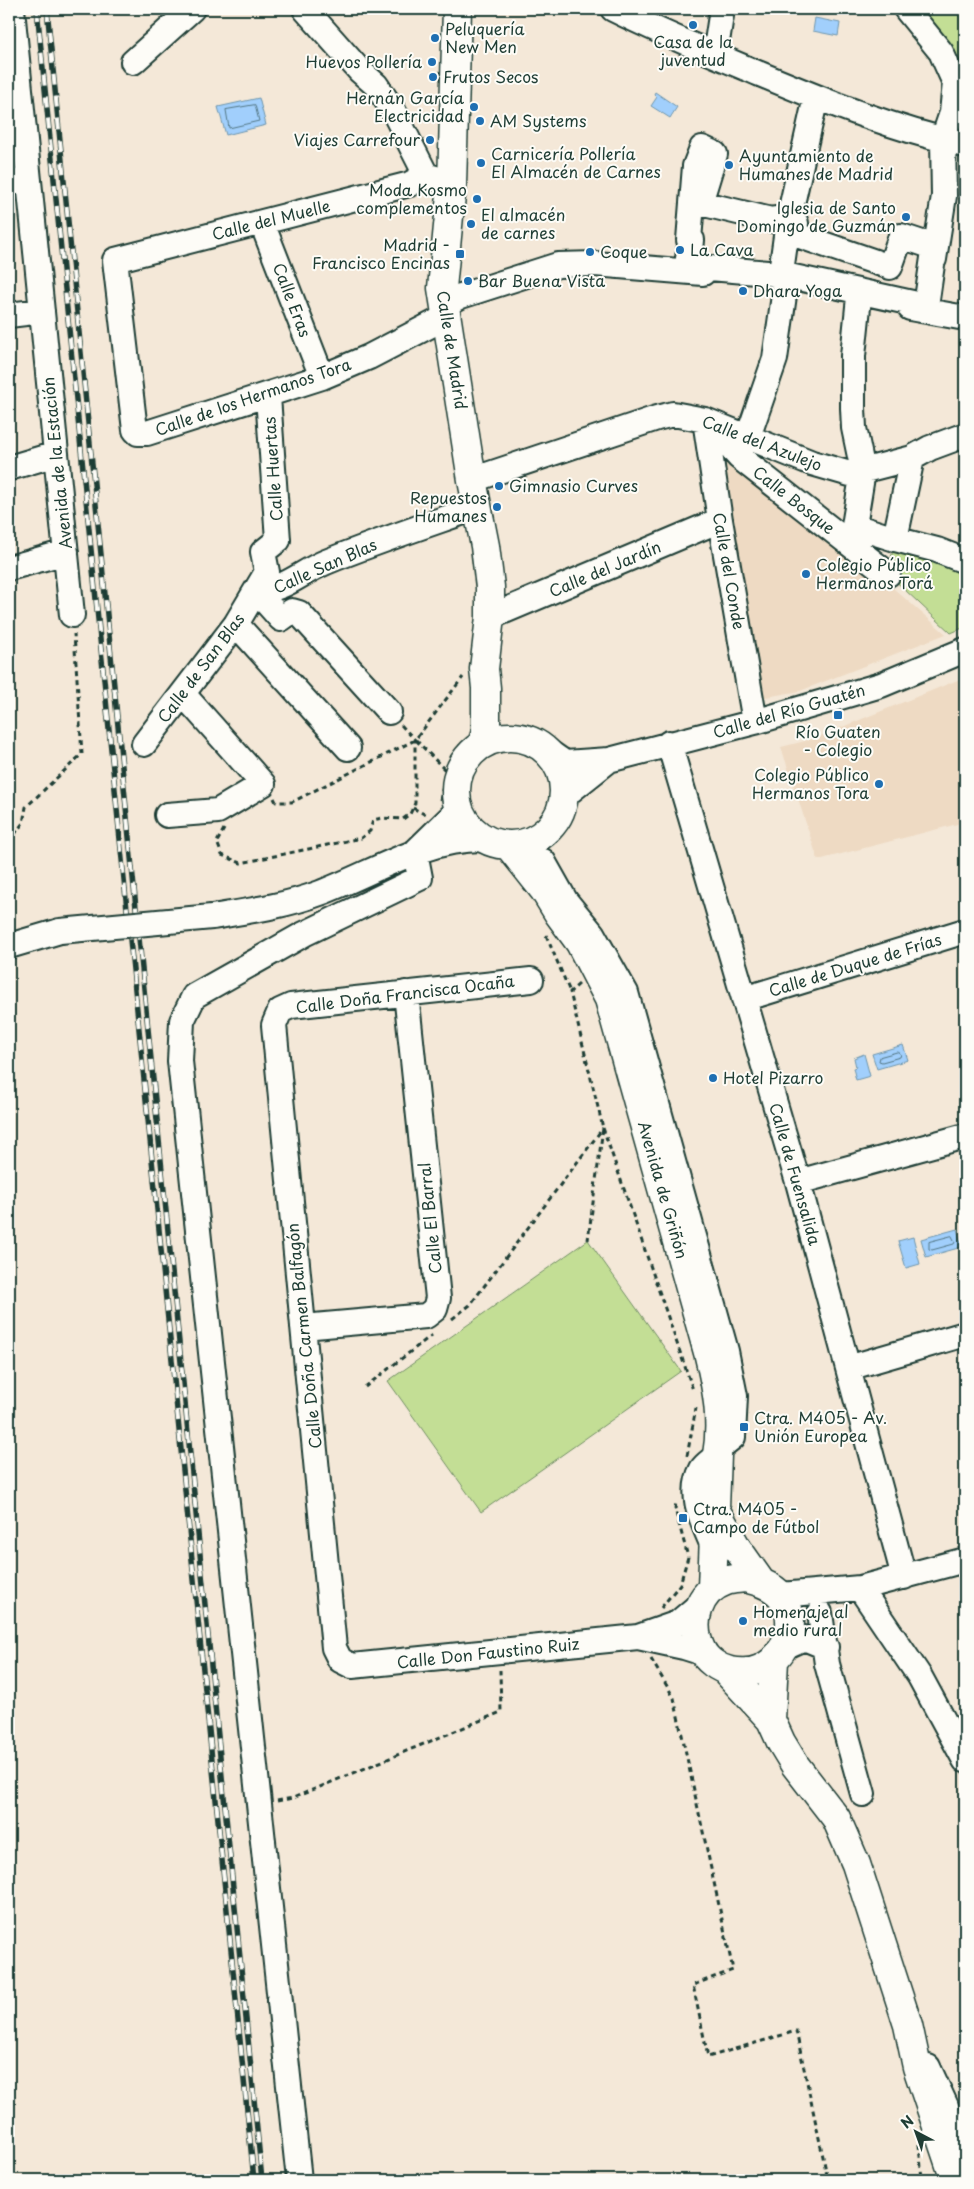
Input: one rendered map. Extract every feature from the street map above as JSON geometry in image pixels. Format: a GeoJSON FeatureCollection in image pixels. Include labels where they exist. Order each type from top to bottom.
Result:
{"type":"FeatureCollection","features":[{"type":"Feature","properties":{"kind":"main road","name":"Calle de Madrid"},"geometry":{"type":"LineString","coordinates":[[457,9],[452,185],[442,288],[490,586],[490,617],[484,669],[476,681],[486,732],[472,742]]}},
{"type":"Feature","properties":{"kind":"main road","name":"Calle de Madrid"},"geometry":{"type":"LineString","coordinates":[[476,681],[507,725],[518,736]]}},
{"type":"Feature","properties":{"kind":"main road"},"geometry":{"type":"LineString","coordinates":[[518,736],[537,743],[552,754],[563,775],[565,795],[560,813],[550,829],[528,843],[508,846],[482,839],[468,826],[444,818],[456,799],[456,780],[472,742],[518,736]]}},
{"type":"Feature","properties":{"kind":"main road","name":"Avenida de Griñón"},"geometry":{"type":"LineString","coordinates":[[544,890],[542,855],[550,829]]}},
{"type":"Feature","properties":{"kind":"main road","name":"Avenida de Griñón"},"geometry":{"type":"LineString","coordinates":[[508,846],[544,890],[580,943],[609,999],[709,1356],[718,1397],[718,1448],[714,1548],[705,1597]]}},
{"type":"Feature","properties":{"kind":"main road"},"geometry":{"type":"LineString","coordinates":[[715,1508],[737,1548],[788,1608],[792,1622],[782,1647],[771,1720]]}},
{"type":"Feature","properties":{"kind":"main road"},"geometry":{"type":"LineString","coordinates":[[771,1588],[744,1578],[726,1580],[705,1597],[694,1622],[696,1638],[703,1653],[715,1665],[726,1670],[742,1673],[760,1669],[782,1647]]}},
{"type":"Feature","properties":{"kind":"main road"},"geometry":{"type":"LineString","coordinates":[[726,1670],[771,1720],[781,1742],[795,1765],[836,1818],[856,1864],[908,2025],[917,2067],[955,2180]]}},
{"type":"Feature","properties":{"kind":"main road"},"geometry":{"type":"LineString","coordinates":[[856,1864],[915,2110],[939,2180]]}},
{"type":"Feature","properties":{"kind":"street","name":"Avenida de la Estación"},"geometry":{"type":"LineString","coordinates":[[12,9],[19,182],[42,311],[72,615]]}},
{"type":"Feature","properties":{"kind":"street"},"geometry":{"type":"LineString","coordinates":[[133,62],[192,9]]}},
{"type":"Feature","properties":{"kind":"street"},"geometry":{"type":"LineString","coordinates":[[305,9],[380,92],[393,110],[426,175],[452,185]]}},
{"type":"Feature","properties":{"kind":"street"},"geometry":{"type":"LineString","coordinates":[[613,9],[715,55],[816,97],[902,129],[954,142]]}},
{"type":"Feature","properties":{"kind":"street"},"geometry":{"type":"LineString","coordinates":[[715,55],[722,9]]}},
{"type":"Feature","properties":{"kind":"street"},"geometry":{"type":"LineString","coordinates":[[906,9],[941,52],[955,83],[952,113],[954,142],[926,311]]}},
{"type":"Feature","properties":{"kind":"street"},"geometry":{"type":"LineString","coordinates":[[748,437],[775,359],[788,222],[816,97]]}},
{"type":"Feature","properties":{"kind":"street"},"geometry":{"type":"LineString","coordinates":[[702,148],[716,154],[700,203],[776,221],[776,219],[788,222],[796,223],[794,234],[890,267],[901,236],[928,245],[929,242],[934,244],[926,306],[780,274],[687,266],[692,240],[689,240],[695,166],[702,148]]}},
{"type":"Feature","properties":{"kind":"street","name":"Calle del Muelle"},"geometry":{"type":"LineString","coordinates":[[138,433],[135,430],[134,424],[115,260],[410,184],[426,175]]}},
{"type":"Feature","properties":{"kind":"street","name":"Calle Eras"},"geometry":{"type":"LineString","coordinates":[[262,223],[322,377]]}},
{"type":"Feature","properties":{"kind":"street","name":"Calle de los Hermanos Tora"},"geometry":{"type":"LineString","coordinates":[[138,433],[147,433],[268,396],[322,377],[369,357],[470,294],[558,265],[595,264],[783,280],[823,291],[965,318]]}},
{"type":"Feature","properties":{"kind":"street"},"geometry":{"type":"LineString","coordinates":[[859,297],[853,356],[852,408],[863,471],[854,526],[895,540],[936,550],[965,561]]}},
{"type":"Feature","properties":{"kind":"street"},"geometry":{"type":"LineString","coordinates":[[9,316],[42,311]]}},
{"type":"Feature","properties":{"kind":"street","name":"Calle Huertas"},"geometry":{"type":"LineString","coordinates":[[256,591],[268,572],[263,552],[278,540],[268,396]]}},
{"type":"Feature","properties":{"kind":"street","name":"Calle del Azulejo"},"geometry":{"type":"LineString","coordinates":[[472,480],[673,414],[705,420],[812,463],[850,474],[912,458],[930,448],[965,436]]}},
{"type":"Feature","properties":{"kind":"street","name":"Calle del Conde"},"geometry":{"type":"LineString","coordinates":[[705,420],[720,520],[755,722]]}},
{"type":"Feature","properties":{"kind":"street","name":"Calle Bosque"},"geometry":{"type":"LineString","coordinates":[[705,420],[739,457],[888,574]]}},
{"type":"Feature","properties":{"kind":"street"},"geometry":{"type":"LineString","coordinates":[[9,468],[56,454]]}},
{"type":"Feature","properties":{"kind":"street"},"geometry":{"type":"LineString","coordinates":[[895,540],[912,458]]}},
{"type":"Feature","properties":{"kind":"street","name":"Calle San Blas"},"geometry":{"type":"LineString","coordinates":[[256,591],[271,591],[324,563],[478,508]]}},
{"type":"Feature","properties":{"kind":"street","name":"Calle del Jardín"},"geometry":{"type":"LineString","coordinates":[[490,617],[720,520]]}},
{"type":"Feature","properties":{"kind":"street"},"geometry":{"type":"LineString","coordinates":[[9,568],[66,552]]}},
{"type":"Feature","properties":{"kind":"street"},"geometry":{"type":"LineString","coordinates":[[256,591],[280,619],[292,611],[299,613],[389,712]]}},
{"type":"Feature","properties":{"kind":"street","name":"Calle de San Blas"},"geometry":{"type":"LineString","coordinates":[[144,744],[236,624],[256,591]]}},
{"type":"Feature","properties":{"kind":"street"},"geometry":{"type":"LineString","coordinates":[[236,624],[348,748]]}},
{"type":"Feature","properties":{"kind":"street","name":"Calle del Río Guatén"},"geometry":{"type":"LineString","coordinates":[[609,760],[755,722],[881,685],[965,650]]}},
{"type":"Feature","properties":{"kind":"street"},"geometry":{"type":"LineString","coordinates":[[167,815],[218,811],[270,796],[182,694]]}},
{"type":"Feature","properties":{"kind":"street","name":"Calle de Fuensalida"},"geometry":{"type":"LineString","coordinates":[[669,743],[798,1182],[904,1577]]}},
{"type":"Feature","properties":{"kind":"street"},"geometry":{"type":"LineString","coordinates":[[552,754],[565,762],[609,760]]}},
{"type":"Feature","properties":{"kind":"street"},"geometry":{"type":"LineString","coordinates":[[565,795],[609,760]]}},
{"type":"Feature","properties":{"kind":"street"},"geometry":{"type":"LineString","coordinates":[[415,852],[444,818]]}},
{"type":"Feature","properties":{"kind":"street"},"geometry":{"type":"LineString","coordinates":[[9,946],[60,931],[212,917],[273,906],[319,893],[415,852],[462,839],[482,839]]}},
{"type":"Feature","properties":{"kind":"street"},"geometry":{"type":"LineString","coordinates":[[299,2180],[180,1061],[182,1021],[194,996],[304,934],[420,878],[415,852]]}},
{"type":"Feature","properties":{"kind":"street"},"geometry":{"type":"LineString","coordinates":[[543,862],[565,900],[592,933],[626,993],[726,1351],[726,1396],[718,1448],[703,1469],[695,1492],[700,1514],[714,1548]]}},
{"type":"Feature","properties":{"kind":"street","name":"Calle de Duque de Frías"},"geometry":{"type":"LineString","coordinates":[[744,999],[965,931]]}},
{"type":"Feature","properties":{"kind":"street","name":"Calle Doña Francisca Ocaña"},"geometry":{"type":"LineString","coordinates":[[280,1012],[291,1006],[531,980]]}},
{"type":"Feature","properties":{"kind":"street","name":"Calle El Barral"},"geometry":{"type":"LineString","coordinates":[[303,1327],[426,1316],[435,1309],[438,1298],[406,994]]}},
{"type":"Feature","properties":{"kind":"street","name":"Calle Doña Carmen Balfagón"},"geometry":{"type":"LineString","coordinates":[[280,1012],[274,1025],[334,1648],[340,1660]]}},
{"type":"Feature","properties":{"kind":"street"},"geometry":{"type":"LineString","coordinates":[[798,1182],[965,1136]]}},
{"type":"Feature","properties":{"kind":"street"},"geometry":{"type":"LineString","coordinates":[[848,1368],[965,1334]]}},
{"type":"Feature","properties":{"kind":"street"},"geometry":{"type":"LineString","coordinates":[[771,1588],[860,1588],[965,1560]]}},
{"type":"Feature","properties":{"kind":"street"},"geometry":{"type":"LineString","coordinates":[[782,1647],[820,1613],[860,1588]]}},
{"type":"Feature","properties":{"kind":"street"},"geometry":{"type":"LineString","coordinates":[[860,1588],[920,1677],[965,1760]]}},
{"type":"Feature","properties":{"kind":"street","name":"Calle Don Faustino Ruiz"},"geometry":{"type":"LineString","coordinates":[[340,1660],[352,1666],[638,1637],[678,1623],[705,1597]]}},
{"type":"Feature","properties":{"kind":"street"},"geometry":{"type":"LineString","coordinates":[[820,1613],[827,1664],[863,1794]]}},
{"type":"Feature","properties":{"kind":"street","name":"Calle Don Faustino Ruiz"},"geometry":{"type":"LineString","coordinates":[[638,1637],[684,1646],[703,1653]]}},
{"type":"Feature","properties":{"kind":"street"},"geometry":{"type":"LineString","coordinates":[[782,1647],[804,1638],[826,1646]]}},
{"type":"Feature","properties":{"kind":"street"},"geometry":{"type":"LineString","coordinates":[[908,2025],[946,2106],[965,2168]]}},
{"type":"Feature","properties":{"kind":"path"},"geometry":{"type":"LineString","coordinates":[[9,842],[23,823],[26,806],[82,754],[72,615]]}},
{"type":"Feature","properties":{"kind":"path"},"geometry":{"type":"LineString","coordinates":[[270,796],[292,802],[415,740],[476,681]]}},
{"type":"Feature","properties":{"kind":"path"},"geometry":{"type":"LineString","coordinates":[[389,712],[446,771]]}},
{"type":"Feature","properties":{"kind":"path"},"geometry":{"type":"LineString","coordinates":[[226,824],[217,842],[222,855],[241,863],[361,838],[370,831],[374,820],[382,818],[403,819],[410,814],[415,803],[415,740]]}},
{"type":"Feature","properties":{"kind":"path"},"geometry":{"type":"LineString","coordinates":[[413,808],[444,818],[442,794],[446,771],[472,742]]}},
{"type":"Feature","properties":{"kind":"path"},"geometry":{"type":"LineString","coordinates":[[545,934],[570,992],[604,1128],[694,1394]]}},
{"type":"Feature","properties":{"kind":"path"},"geometry":{"type":"LineString","coordinates":[[570,992],[595,970]]}},
{"type":"Feature","properties":{"kind":"path"},"geometry":{"type":"LineString","coordinates":[[588,1240],[604,1128]]}},
{"type":"Feature","properties":{"kind":"path"},"geometry":{"type":"LineString","coordinates":[[448,1322],[470,1305],[604,1128]]}},
{"type":"Feature","properties":{"kind":"path"},"geometry":{"type":"LineString","coordinates":[[365,1387],[433,1334]]}},
{"type":"Feature","properties":{"kind":"path"},"geometry":{"type":"LineString","coordinates":[[685,1464],[697,1403]]}},
{"type":"Feature","properties":{"kind":"path"},"geometry":{"type":"LineString","coordinates":[[658,1611],[680,1584],[688,1557],[675,1509],[677,1500]]}},
{"type":"Feature","properties":{"kind":"path"},"geometry":{"type":"LineString","coordinates":[[638,1637],[674,1698],[733,1970],[693,1985],[708,2057],[796,2031],[828,2180]]}},
{"type":"Feature","properties":{"kind":"path"},"geometry":{"type":"LineString","coordinates":[[260,1804],[293,1798],[501,1712],[500,1652]]}},
{"type":"Feature","properties":{"kind":"shaded area","name":"Colegio Público Hermanos Torá"},"geometry":{"type":"Polygon","coordinates":[[[721,453],[886,582],[946,634],[800,691],[760,698],[721,453]]]}},
{"type":"Feature","properties":{"kind":"shaded area","name":"Colegio Público Hermanos Tora"},"geometry":{"type":"Polygon","coordinates":[[[965,677],[965,822],[818,860],[781,747],[813,739],[965,677]]]}},
{"type":"Feature","properties":{"kind":"green space"},"geometry":{"type":"Polygon","coordinates":[[[922,9],[965,9],[965,72],[951,45],[922,9]]]}},
{"type":"Feature","properties":{"kind":"green space"},"geometry":{"type":"Polygon","coordinates":[[[895,539],[965,564],[965,627],[951,633],[888,574],[895,539]]]}},
{"type":"Feature","properties":{"kind":"green space"},"geometry":{"type":"Polygon","coordinates":[[[588,1240],[681,1371],[481,1512],[388,1381],[588,1240]]]}},
{"type":"Feature","properties":{"kind":"water"},"geometry":{"type":"Polygon","coordinates":[[[815,18],[840,23],[838,36],[813,31],[815,18]]]}},
{"type":"Feature","properties":{"kind":"water"},"geometry":{"type":"Polygon","coordinates":[[[655,92],[677,107],[670,118],[651,106],[657,97],[654,94],[655,92]]]}},
{"type":"Feature","properties":{"kind":"water"},"geometry":{"type":"Polygon","coordinates":[[[259,98],[266,125],[226,135],[218,107],[259,98]]]}},
{"type":"Feature","properties":{"kind":"water"},"geometry":{"type":"Polygon","coordinates":[[[903,1045],[908,1060],[877,1069],[872,1054],[903,1045]]]}},
{"type":"Feature","properties":{"kind":"water"},"geometry":{"type":"Polygon","coordinates":[[[864,1054],[870,1076],[856,1080],[853,1068],[856,1067],[854,1058],[864,1054]]]}},
{"type":"Feature","properties":{"kind":"water"},"geometry":{"type":"Polygon","coordinates":[[[957,1229],[962,1247],[926,1257],[921,1239],[957,1229]]]}},
{"type":"Feature","properties":{"kind":"water"},"geometry":{"type":"Polygon","coordinates":[[[913,1237],[920,1264],[906,1268],[898,1241],[913,1237]]]}},
{"type":"Feature","properties":{"kind":"railway"},"geometry":{"type":"LineString","coordinates":[[37,9],[254,2180]]}},
{"type":"Feature","properties":{"kind":"railway"},"geometry":{"type":"LineString","coordinates":[[47,9],[262,2180]]}},
{"type":"Feature","properties":{"kind":"place","name":"Casa de la juventud"},"geometry":{"type":"Point","coordinates":[693,25]}},
{"type":"Feature","properties":{"kind":"place","name":"Peluquería New Men"},"geometry":{"type":"Point","coordinates":[435,38]}},
{"type":"Feature","properties":{"kind":"place","name":"Huevos Pollería"},"geometry":{"type":"Point","coordinates":[432,62]}},
{"type":"Feature","properties":{"kind":"place","name":"Frutos Secos"},"geometry":{"type":"Point","coordinates":[433,77]}},
{"type":"Feature","properties":{"kind":"place","name":"Hernán García Electricidad"},"geometry":{"type":"Point","coordinates":[474,107]}},
{"type":"Feature","properties":{"kind":"place","name":"AM Systems"},"geometry":{"type":"Point","coordinates":[480,121]}},
{"type":"Feature","properties":{"kind":"place","name":"Viajes Carrefour"},"geometry":{"type":"Point","coordinates":[430,140]}},
{"type":"Feature","properties":{"kind":"place","name":"Carnicería Pollería El Almacén de Carnes"},"geometry":{"type":"Point","coordinates":[481,163]}},
{"type":"Feature","properties":{"kind":"place","name":"Ayuntamiento de Humanes de Madrid"},"geometry":{"type":"Point","coordinates":[729,165]}},
{"type":"Feature","properties":{"kind":"place","name":"Moda Kosmo complementos"},"geometry":{"type":"Point","coordinates":[477,199]}},
{"type":"Feature","properties":{"kind":"place","name":"Iglesia de Santo Domingo de Guzmán"},"geometry":{"type":"Point","coordinates":[906,217]}},
{"type":"Feature","properties":{"kind":"place","name":"El almacén de carnes"},"geometry":{"type":"Point","coordinates":[471,224]}},
{"type":"Feature","properties":{"kind":"place","name":"La Cava"},"geometry":{"type":"Point","coordinates":[680,250]}},
{"type":"Feature","properties":{"kind":"place","name":"Coque"},"geometry":{"type":"Point","coordinates":[590,252]}},
{"type":"Feature","properties":{"kind":"place","name":"Madrid - Francisco Encinas"},"geometry":{"type":"Point","coordinates":[460,254]}},
{"type":"Feature","properties":{"kind":"place","name":"Bar Buena Vista"},"geometry":{"type":"Point","coordinates":[468,281]}},
{"type":"Feature","properties":{"kind":"place","name":"Dhara Yoga"},"geometry":{"type":"Point","coordinates":[743,291]}},
{"type":"Feature","properties":{"kind":"place","name":"Gimnasio Curves"},"geometry":{"type":"Point","coordinates":[499,486]}},
{"type":"Feature","properties":{"kind":"place","name":"Repuestos Humanes"},"geometry":{"type":"Point","coordinates":[497,507]}},
{"type":"Feature","properties":{"kind":"place","name":"Colegio Público Hermanos Torá"},"geometry":{"type":"Point","coordinates":[806,574]}},
{"type":"Feature","properties":{"kind":"place","name":"Río Guaten - Colegio"},"geometry":{"type":"Point","coordinates":[838,715]}},
{"type":"Feature","properties":{"kind":"place","name":"Colegio Público Hermanos Tora"},"geometry":{"type":"Point","coordinates":[879,784]}},
{"type":"Feature","properties":{"kind":"place","name":"Hotel Pizarro"},"geometry":{"type":"Point","coordinates":[713,1078]}},
{"type":"Feature","properties":{"kind":"place","name":"Ctra. M405 - Av. Unión Europea"},"geometry":{"type":"Point","coordinates":[744,1427]}},
{"type":"Feature","properties":{"kind":"place","name":"Ctra. M405 - Campo de Fútbol"},"geometry":{"type":"Point","coordinates":[683,1518]}},
{"type":"Feature","properties":{"kind":"place","name":"Homenaje al medio rural"},"geometry":{"type":"Point","coordinates":[743,1621]}}]}
